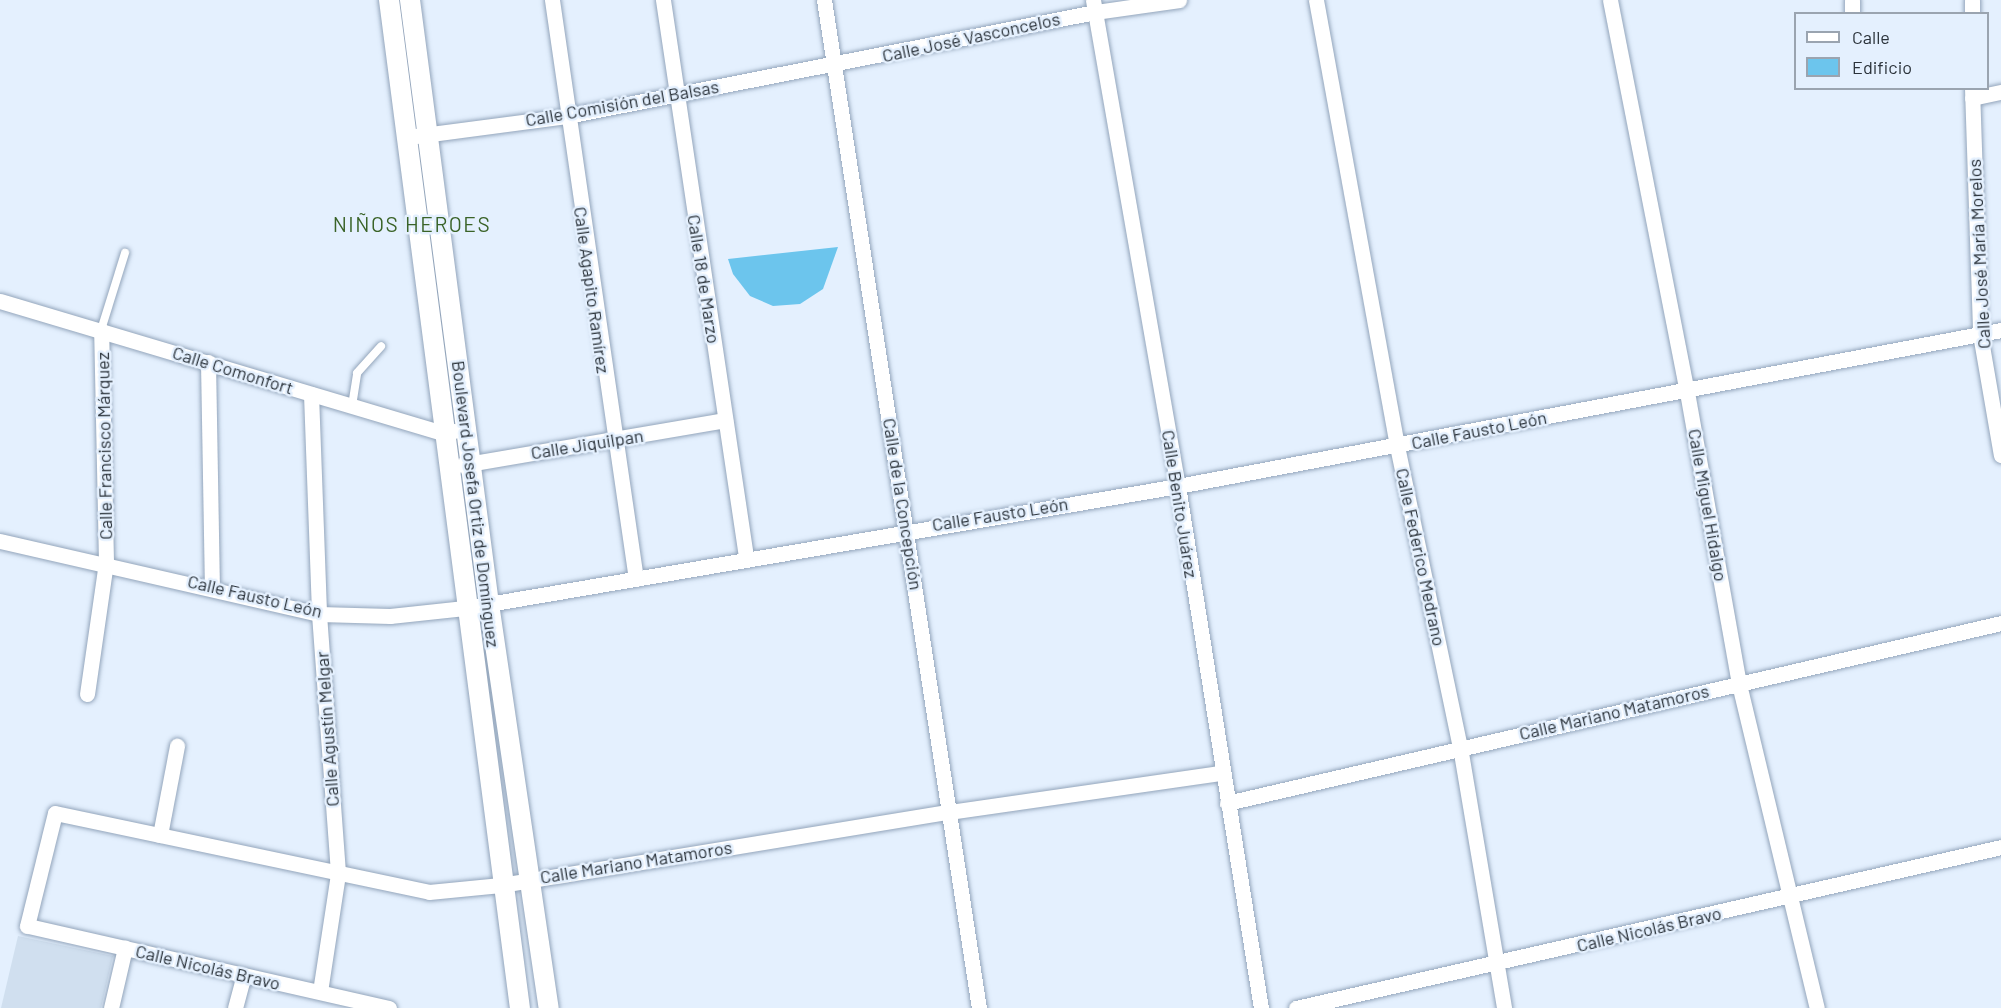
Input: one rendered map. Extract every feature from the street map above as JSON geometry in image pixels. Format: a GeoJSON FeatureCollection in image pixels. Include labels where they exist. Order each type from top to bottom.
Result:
{"type":"FeatureCollection","features":[{"type":"Feature","properties":{"kind":"street","name":"Boulevard Josefa Ortiz de Domínguez"},"geometry":{"type":"LineString","coordinates":[[389,0],[408,137],[442,433],[501,885],[520,1008]]}},
{"type":"Feature","properties":{"kind":"street","name":"Boulevard Josefa Ortiz de Domínguez"},"geometry":{"type":"LineString","coordinates":[[410,0],[489,604],[527,879],[549,1008]]}},
{"type":"Feature","properties":{"kind":"street","name":"Calle Agapito Ramírez"},"geometry":{"type":"LineString","coordinates":[[552,0],[614,441],[636,579]]}},
{"type":"Feature","properties":{"kind":"street","name":"Calle 18 de Marzo"},"geometry":{"type":"LineString","coordinates":[[663,0],[675,93],[746,557]]}},
{"type":"Feature","properties":{"kind":"street","name":"Calle de la Concepción"},"geometry":{"type":"LineString","coordinates":[[824,0],[979,1008]]}},
{"type":"Feature","properties":{"kind":"street","name":"Calle José Vasconcelos"},"geometry":{"type":"LineString","coordinates":[[835,65],[1094,6],[1179,0]]}},
{"type":"Feature","properties":{"kind":"street","name":"Calle Federico Medrano"},"geometry":{"type":"LineString","coordinates":[[1316,0],[1397,446],[1460,747],[1504,1008]]}},
{"type":"Feature","properties":{"kind":"street","name":"Calle Miguel Hidalgo"},"geometry":{"type":"LineString","coordinates":[[1610,0],[1688,392],[1739,684],[1817,1008]]}},
{"type":"Feature","properties":{"kind":"street","name":"Calle Benito Juárez"},"geometry":{"type":"LineString","coordinates":[[1094,6],[1178,486],[1221,773],[1261,1008]]}},
{"type":"Feature","properties":{"kind":"street","name":"Calle Comisión del Balsas"},"geometry":{"type":"LineString","coordinates":[[408,137],[567,116],[675,93],[835,65]]}},
{"type":"Feature","properties":{"kind":"street"},"geometry":{"type":"LineString","coordinates":[[1972,93],[2001,92]]}},
{"type":"Feature","properties":{"kind":"street","name":"Calle José María Morelos"},"geometry":{"type":"LineString","coordinates":[[1972,93],[1980,334],[2001,455]]}},
{"type":"Feature","properties":{"kind":"street","name":"Calle Comonfort"},"geometry":{"type":"LineString","coordinates":[[0,301],[442,433],[466,429]]}},
{"type":"Feature","properties":{"kind":"street","name":"Calle Francisco Márquez"},"geometry":{"type":"LineString","coordinates":[[87,694],[106,562],[102,330]]}},
{"type":"Feature","properties":{"kind":"street","name":"Calle Fausto León"},"geometry":{"type":"LineString","coordinates":[[0,541],[212,586],[319,614],[390,616],[465,608],[636,579],[746,557],[1178,486],[1688,392],[2001,330]]}},
{"type":"Feature","properties":{"kind":"street"},"geometry":{"type":"LineString","coordinates":[[208,362],[212,586]]}},
{"type":"Feature","properties":{"kind":"street","name":"Calle Agustín Melgar"},"geometry":{"type":"LineString","coordinates":[[311,394],[319,614],[338,874],[320,992]]}},
{"type":"Feature","properties":{"kind":"street","name":"Calle Jiquilpan"},"geometry":{"type":"LineString","coordinates":[[448,467],[614,441],[725,420]]}},
{"type":"Feature","properties":{"kind":"street"},"geometry":{"type":"LineString","coordinates":[[0,526],[0,541]]}},
{"type":"Feature","properties":{"kind":"street","name":"Calle Mariano Matamoros"},"geometry":{"type":"LineString","coordinates":[[1227,803],[2001,623]]}},
{"type":"Feature","properties":{"kind":"street"},"geometry":{"type":"LineString","coordinates":[[160,835],[177,746]]}},
{"type":"Feature","properties":{"kind":"street","name":"Calle Mariano Matamoros"},"geometry":{"type":"LineString","coordinates":[[27,926],[55,813],[429,892],[501,885],[949,812],[1221,773]]}},
{"type":"Feature","properties":{"kind":"street","name":"Calle Nicolás Bravo"},"geometry":{"type":"LineString","coordinates":[[1296,1008],[2001,847]]}},
{"type":"Feature","properties":{"kind":"street","name":"Calle Nicolás Bravo"},"geometry":{"type":"LineString","coordinates":[[27,926],[320,992],[357,1004],[389,1008]]}},
{"type":"Feature","properties":{"kind":"street"},"geometry":{"type":"LineString","coordinates":[[111,1008],[125,948]]}},
{"type":"Feature","properties":{"kind":"street"},"geometry":{"type":"LineString","coordinates":[[235,1008],[244,975]]}},
{"type":"Feature","properties":{"kind":"lane"},"geometry":{"type":"LineString","coordinates":[[102,330],[126,253]]}},
{"type":"Feature","properties":{"kind":"lane"},"geometry":{"type":"LineString","coordinates":[[352,406],[357,373],[381,346]]}},
{"type":"Feature","properties":{"kind":"shaded area"},"geometry":{"type":"Polygon","coordinates":[[[18,936],[113,956],[101,1008],[1,1008],[18,936]]]}},
{"type":"Feature","properties":{"kind":"building"},"geometry":{"type":"Polygon","coordinates":[[[838,247],[823,289],[800,304],[773,306],[750,296],[733,274],[728,259],[838,247]]]}},
{"type":"Feature","properties":{"kind":"district","name":"NIÑOS HEROES"},"geometry":{"type":"Point","coordinates":[412,224]}}]}
